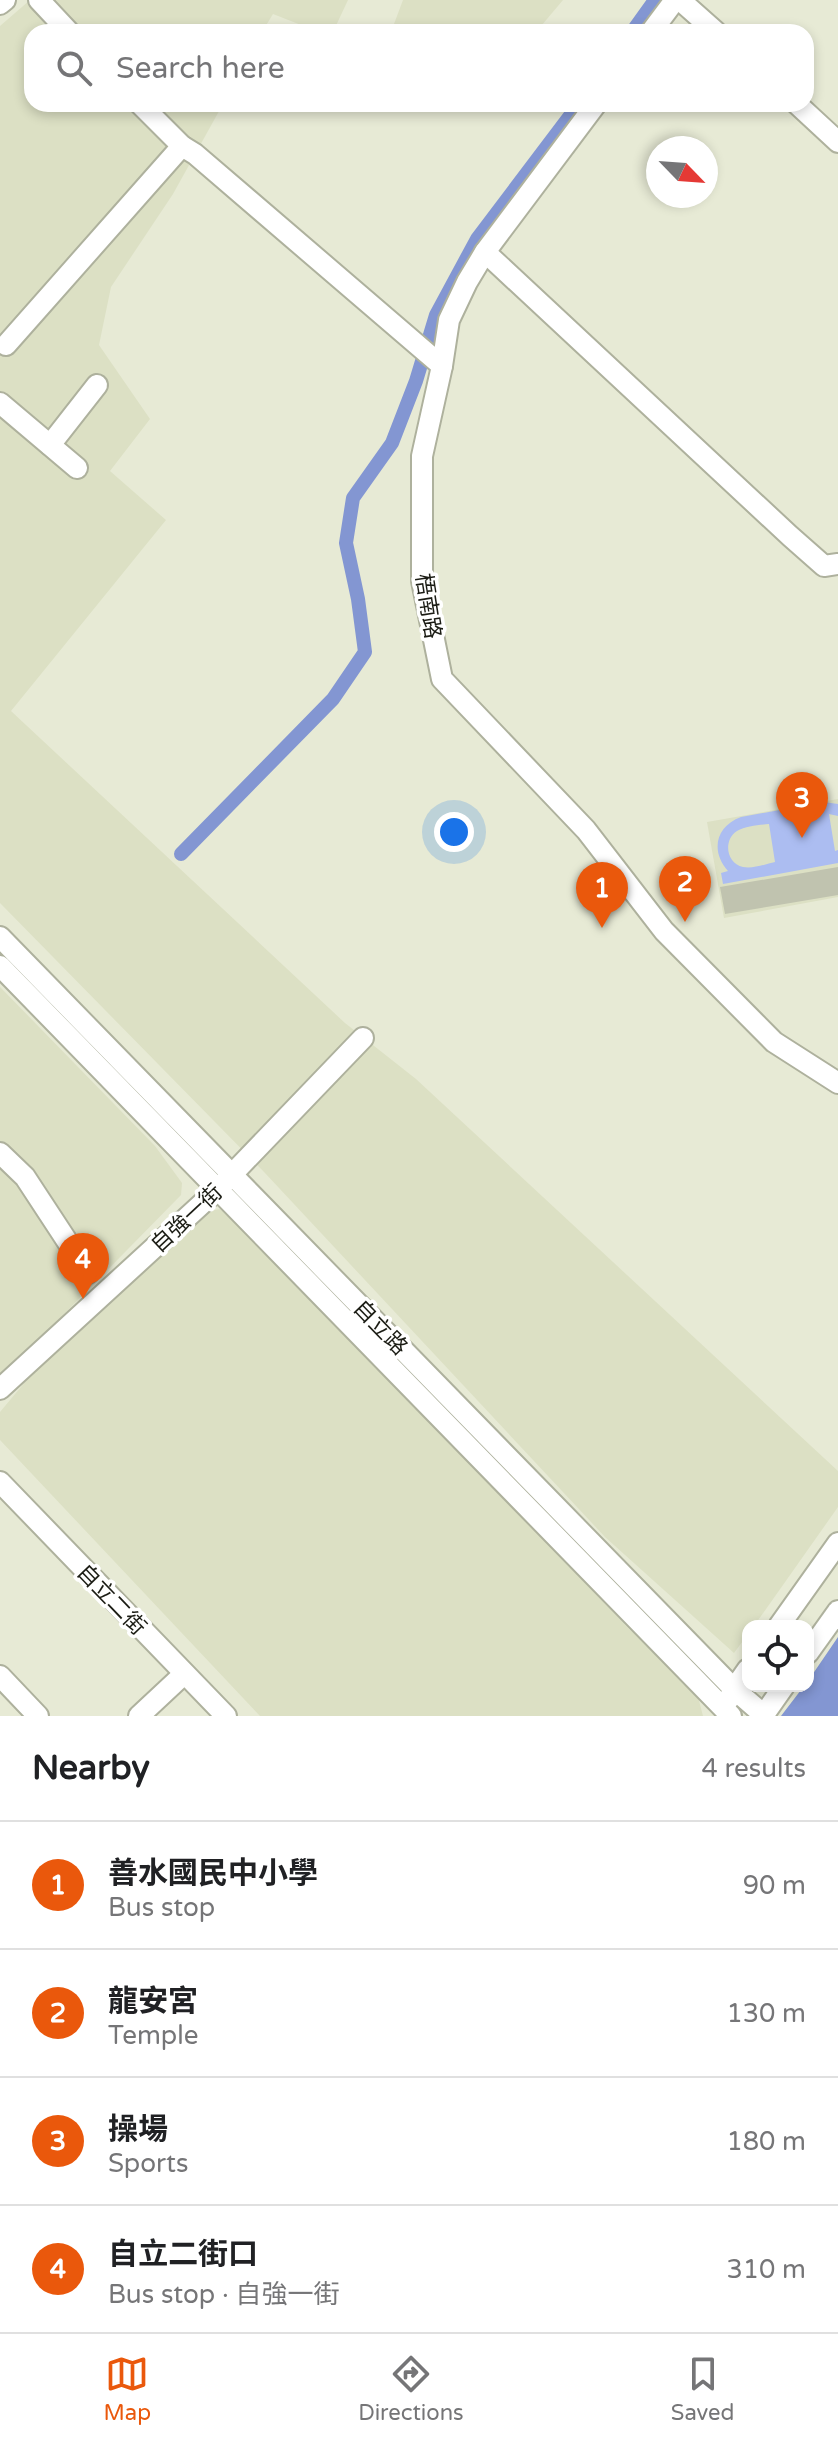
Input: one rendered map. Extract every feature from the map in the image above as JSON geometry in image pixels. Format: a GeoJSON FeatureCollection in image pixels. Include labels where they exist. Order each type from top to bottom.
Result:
{"type":"FeatureCollection","features":[{"type":"Feature","properties":{"kind":"street"},"geometry":{"type":"LineString","coordinates":[[0,4],[5,0]]}},
{"type":"Feature","properties":{"kind":"street"},"geometry":{"type":"LineString","coordinates":[[39,0],[62,24]]}},
{"type":"Feature","properties":{"kind":"street"},"geometry":{"type":"LineString","coordinates":[[658,24],[678,0],[706,24]]}},
{"type":"Feature","properties":{"kind":"street"},"geometry":{"type":"LineString","coordinates":[[148,112],[182,146],[442,366]]}},
{"type":"Feature","properties":{"kind":"street","name":"梧南路"},"geometry":{"type":"LineString","coordinates":[[590,112],[485,252],[449,320],[422,456],[422,581],[442,679],[586,830],[664,931],[774,1042],[838,1083]]}},
{"type":"Feature","properties":{"kind":"street"},"geometry":{"type":"LineString","coordinates":[[806,112],[838,142]]}},
{"type":"Feature","properties":{"kind":"street"},"geometry":{"type":"LineString","coordinates":[[6,345],[182,146]]}},
{"type":"Feature","properties":{"kind":"street"},"geometry":{"type":"LineString","coordinates":[[485,252],[790,536],[824,566],[838,564]]}},
{"type":"Feature","properties":{"kind":"street"},"geometry":{"type":"LineString","coordinates":[[50,445],[97,385]]}},
{"type":"Feature","properties":{"kind":"street"},"geometry":{"type":"LineString","coordinates":[[1,405],[77,468]]}},
{"type":"Feature","properties":{"kind":"street","name":"自立路"},"geometry":{"type":"LineString","coordinates":[[0,937],[225,1182],[726,1714]]}},
{"type":"Feature","properties":{"kind":"street","name":"自立路"},"geometry":{"type":"LineString","coordinates":[[0,966],[225,1182],[764,1716]]}},
{"type":"Feature","properties":{"kind":"street","name":"自強一街"},"geometry":{"type":"LineString","coordinates":[[0,1389],[225,1182],[363,1038]]}},
{"type":"Feature","properties":{"kind":"street"},"geometry":{"type":"LineString","coordinates":[[0,1153],[25,1177],[88,1273]]}},
{"type":"Feature","properties":{"kind":"street","name":"自立二街"},"geometry":{"type":"LineString","coordinates":[[0,1482],[226,1716]]}},
{"type":"Feature","properties":{"kind":"street"},"geometry":{"type":"LineString","coordinates":[[783,1620],[838,1543]]}},
{"type":"Feature","properties":{"kind":"street"},"geometry":{"type":"LineString","coordinates":[[814,1645],[838,1611]]}},
{"type":"Feature","properties":{"kind":"street"},"geometry":{"type":"LineString","coordinates":[[139,1716],[184,1674]]}},
{"type":"Feature","properties":{"kind":"street"},"geometry":{"type":"LineString","coordinates":[[0,1676],[38,1716]]}},
{"type":"Feature","properties":{"kind":"street"},"geometry":{"type":"LineString","coordinates":[[726,1714],[734,1689],[742,1678]]}},
{"type":"Feature","properties":{"kind":"street"},"geometry":{"type":"LineString","coordinates":[[764,1716],[780,1692]]}},
{"type":"Feature","properties":{"kind":"shaded area"},"geometry":{"type":"Polygon","coordinates":[[[30,0],[348,0],[337,24],[299,24],[273,14],[267,24],[24,24],[24,112],[219,112],[173,194],[111,287],[99,345],[150,419],[110,471],[166,520],[11,711],[345,1023],[416,1079],[838,1471],[838,1507],[758,1620],[742,1620],[742,1642],[734,1653],[605,1537],[265,1173],[0,903],[0,26],[30,0]]]}},
{"type":"Feature","properties":{"kind":"shaded area"},"geometry":{"type":"Polygon","coordinates":[[[403,0],[563,0],[543,24],[394,24],[403,0]]]}},
{"type":"Feature","properties":{"kind":"shaded area"},"geometry":{"type":"Polygon","coordinates":[[[838,799],[838,897],[724,918],[707,822],[838,799]]]}},
{"type":"Feature","properties":{"kind":"shaded area"},"geometry":{"type":"Polygon","coordinates":[[[824,802],[838,804],[838,816],[829,814],[838,863],[723,884],[721,873],[728,871],[719,855],[718,840],[726,826],[741,817],[824,802]],[[769,824],[741,829],[730,840],[728,851],[737,865],[751,867],[775,862],[769,824]]]}},
{"type":"Feature","properties":{"kind":"shaded area"},"geometry":{"type":"Polygon","coordinates":[[[0,987],[155,1146],[182,1183],[181,1195],[0,1377],[0,987]]]}},
{"type":"Feature","properties":{"kind":"shaded area"},"geometry":{"type":"Polygon","coordinates":[[[220,1209],[259,1240],[629,1629],[695,1685],[703,1716],[260,1716],[0,1440],[0,1412],[31,1375],[196,1214],[220,1209]]]}},
{"type":"Feature","properties":{"kind":"shaded area"},"geometry":{"type":"Polygon","coordinates":[[[838,1637],[838,1716],[781,1716],[799,1692],[814,1692],[814,1672],[838,1637]]]}},
{"type":"Feature","properties":{"kind":"building"},"geometry":{"type":"Polygon","coordinates":[[[838,867],[838,895],[725,914],[720,887],[838,867]]]}},
{"type":"Feature","properties":{"kind":"waterway"},"geometry":{"type":"LineString","coordinates":[[638,24],[655,0]]}},
{"type":"Feature","properties":{"kind":"waterway"},"geometry":{"type":"LineString","coordinates":[[181,854],[333,699],[365,652],[346,543],[353,498],[392,443],[416,381],[436,315],[477,239],[573,112]]}},
{"type":"Feature","properties":{"kind":"place","name":"操場"},"geometry":{"type":"Point","coordinates":[802,838]}},
{"type":"Feature","properties":{"kind":"place","name":"龍安宮"},"geometry":{"type":"Point","coordinates":[685,922]}},
{"type":"Feature","properties":{"kind":"place","name":"善水國民中小學"},"geometry":{"type":"Point","coordinates":[602,928]}},
{"type":"Feature","properties":{"kind":"place","name":"自立二街口"},"geometry":{"type":"Point","coordinates":[83,1299]}}]}
